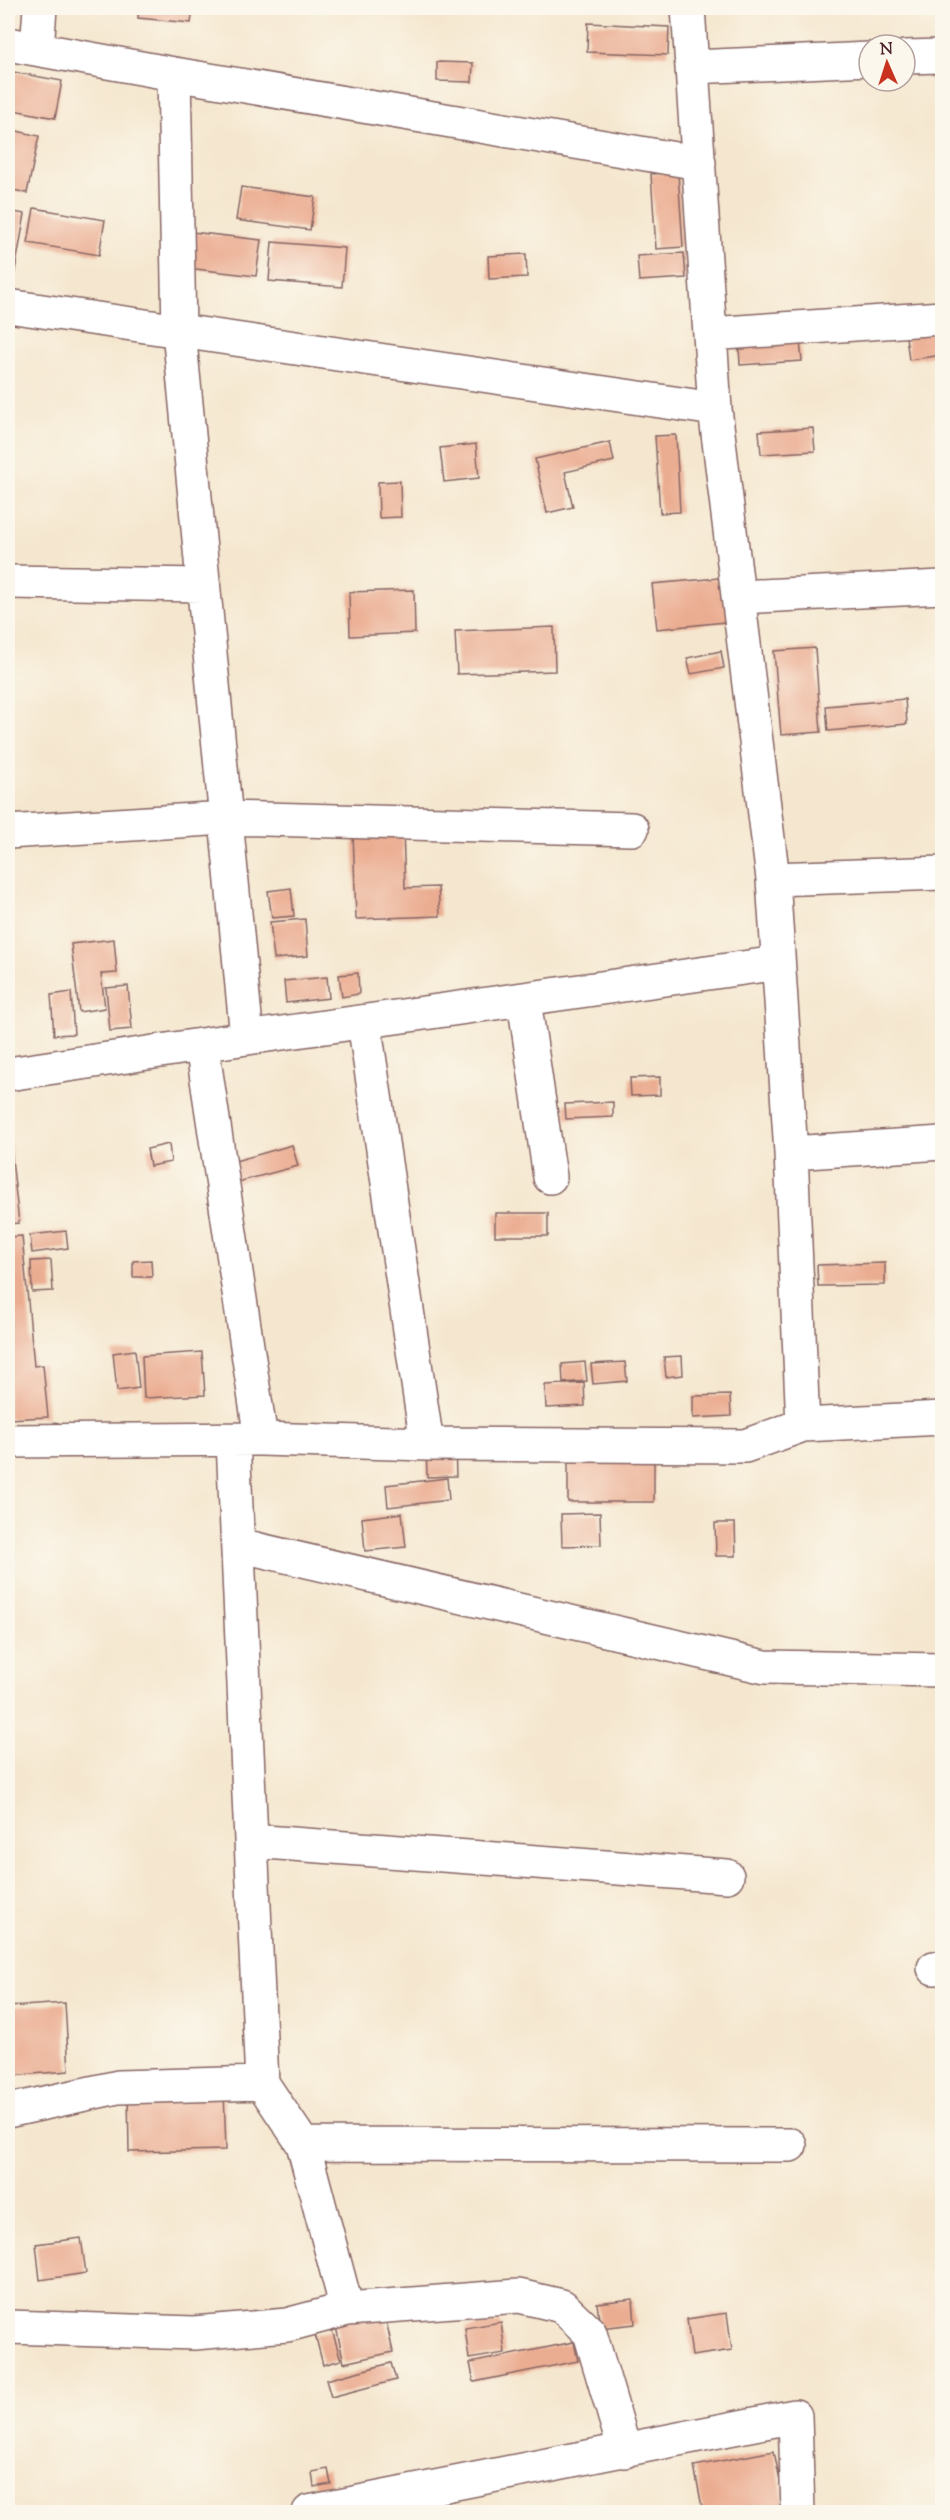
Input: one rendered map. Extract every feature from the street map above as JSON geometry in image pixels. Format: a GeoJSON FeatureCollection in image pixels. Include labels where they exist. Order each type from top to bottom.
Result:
{"type":"FeatureCollection","features":[{"type":"Feature","properties":{"kind":"street"},"geometry":{"type":"LineString","coordinates":[[40,8],[22,46],[699,163]]}},
{"type":"Feature","properties":{"kind":"street"},"geometry":{"type":"LineString","coordinates":[[688,8],[715,410],[773,879],[790,1153],[803,1425]]}},
{"type":"Feature","properties":{"kind":"street"},"geometry":{"type":"LineString","coordinates":[[917,57],[942,56]]}},
{"type":"Feature","properties":{"kind":"street"},"geometry":{"type":"LineString","coordinates":[[692,67],[857,60]]}},
{"type":"Feature","properties":{"kind":"street"},"geometry":{"type":"LineString","coordinates":[[174,74],[179,331],[247,1038]]}},
{"type":"Feature","properties":{"kind":"street"},"geometry":{"type":"LineString","coordinates":[[8,306],[715,410]]}},
{"type":"Feature","properties":{"kind":"street"},"geometry":{"type":"LineString","coordinates":[[710,334],[942,318]]}},
{"type":"Feature","properties":{"kind":"street"},"geometry":{"type":"LineString","coordinates":[[8,582],[203,585]]}},
{"type":"Feature","properties":{"kind":"street"},"geometry":{"type":"LineString","coordinates":[[738,597],[942,587]]}},
{"type":"Feature","properties":{"kind":"street"},"geometry":{"type":"LineString","coordinates":[[8,832],[225,818],[632,829]]}},
{"type":"Feature","properties":{"kind":"street"},"geometry":{"type":"LineString","coordinates":[[773,879],[942,873]]}},
{"type":"Feature","properties":{"kind":"street"},"geometry":{"type":"LineString","coordinates":[[8,1074],[778,963]]}},
{"type":"Feature","properties":{"kind":"street"},"geometry":{"type":"LineString","coordinates":[[524,1000],[550,1177]]}},
{"type":"Feature","properties":{"kind":"street"},"geometry":{"type":"LineString","coordinates":[[364,1022],[427,1444]]}},
{"type":"Feature","properties":{"kind":"street"},"geometry":{"type":"LineString","coordinates":[[202,1046],[247,1440],[238,1545],[262,2083],[303,2144],[347,2309]]}},
{"type":"Feature","properties":{"kind":"street"},"geometry":{"type":"LineString","coordinates":[[790,1153],[942,1143]]}},
{"type":"Feature","properties":{"kind":"street"},"geometry":{"type":"LineString","coordinates":[[8,1441],[247,1440],[427,1444],[745,1446],[803,1425],[942,1418]]}},
{"type":"Feature","properties":{"kind":"street"},"geometry":{"type":"LineString","coordinates":[[238,1545],[765,1667],[942,1670]]}},
{"type":"Feature","properties":{"kind":"street"},"geometry":{"type":"LineString","coordinates":[[251,1842],[727,1876]]}},
{"type":"Feature","properties":{"kind":"street"},"geometry":{"type":"LineString","coordinates":[[8,2111],[118,2087],[262,2083]]}},
{"type":"Feature","properties":{"kind":"street"},"geometry":{"type":"LineString","coordinates":[[303,2144],[790,2145]]}},
{"type":"Feature","properties":{"kind":"street"},"geometry":{"type":"LineString","coordinates":[[8,2327],[194,2333],[287,2325],[347,2309],[519,2296],[562,2306],[590,2333],[625,2451]]}},
{"type":"Feature","properties":{"kind":"street"},"geometry":{"type":"LineString","coordinates":[[309,2512],[412,2503],[625,2451],[795,2416],[798,2512]]}},
{"type":"Feature","properties":{"kind":"building"},"geometry":{"type":"Polygon","coordinates":[[[139,8],[193,8],[191,23],[138,18],[139,8]]]}},
{"type":"Feature","properties":{"kind":"building"},"geometry":{"type":"Polygon","coordinates":[[[338,8],[394,8],[394,14],[338,10],[338,8]]]}},
{"type":"Feature","properties":{"kind":"building"},"geometry":{"type":"Polygon","coordinates":[[[588,23],[669,27],[668,55],[587,52],[588,23]]]}},
{"type":"Feature","properties":{"kind":"building"},"geometry":{"type":"Polygon","coordinates":[[[437,62],[473,63],[472,82],[437,81],[437,62]]]}},
{"type":"Feature","properties":{"kind":"building"},"geometry":{"type":"Polygon","coordinates":[[[8,71],[62,81],[55,118],[8,109],[8,71]]]}},
{"type":"Feature","properties":{"kind":"building"},"geometry":{"type":"Polygon","coordinates":[[[8,129],[39,136],[27,193],[8,189],[8,129]]]}},
{"type":"Feature","properties":{"kind":"building"},"geometry":{"type":"Polygon","coordinates":[[[678,172],[683,247],[656,249],[651,174],[678,172]]]}},
{"type":"Feature","properties":{"kind":"building"},"geometry":{"type":"Polygon","coordinates":[[[241,187],[315,197],[310,230],[236,220],[241,187]]]}},
{"type":"Feature","properties":{"kind":"building"},"geometry":{"type":"Polygon","coordinates":[[[34,208],[105,220],[99,255],[28,243],[34,208]]]}},
{"type":"Feature","properties":{"kind":"building"},"geometry":{"type":"Polygon","coordinates":[[[8,211],[25,214],[13,282],[8,281],[8,211]]]}},
{"type":"Feature","properties":{"kind":"building"},"geometry":{"type":"Polygon","coordinates":[[[183,231],[261,240],[256,276],[178,267],[183,231]]]}},
{"type":"Feature","properties":{"kind":"building"},"geometry":{"type":"Polygon","coordinates":[[[272,242],[345,248],[342,287],[269,281],[272,242]]]}},
{"type":"Feature","properties":{"kind":"building"},"geometry":{"type":"Polygon","coordinates":[[[684,253],[686,278],[639,281],[637,256],[684,253]]]}},
{"type":"Feature","properties":{"kind":"building"},"geometry":{"type":"Polygon","coordinates":[[[526,254],[527,277],[489,279],[488,256],[526,254]]]}},
{"type":"Feature","properties":{"kind":"building"},"geometry":{"type":"Polygon","coordinates":[[[942,332],[942,355],[909,360],[906,337],[942,332]]]}},
{"type":"Feature","properties":{"kind":"building"},"geometry":{"type":"Polygon","coordinates":[[[800,341],[802,361],[740,365],[739,346],[800,341]]]}},
{"type":"Feature","properties":{"kind":"building"},"geometry":{"type":"Polygon","coordinates":[[[813,428],[815,451],[761,454],[759,431],[813,428]]]}},
{"type":"Feature","properties":{"kind":"building"},"geometry":{"type":"Polygon","coordinates":[[[676,435],[680,512],[660,513],[655,436],[676,435]]]}},
{"type":"Feature","properties":{"kind":"building"},"geometry":{"type":"Polygon","coordinates":[[[610,442],[614,461],[565,472],[573,507],[547,513],[535,459],[610,442]]]}},
{"type":"Feature","properties":{"kind":"building"},"geometry":{"type":"Polygon","coordinates":[[[476,444],[479,478],[444,482],[440,448],[476,444]]]}},
{"type":"Feature","properties":{"kind":"building"},"geometry":{"type":"Polygon","coordinates":[[[400,481],[401,517],[379,518],[378,482],[400,481]]]}},
{"type":"Feature","properties":{"kind":"building"},"geometry":{"type":"Polygon","coordinates":[[[730,577],[735,621],[657,629],[652,584],[730,577]]]}},
{"type":"Feature","properties":{"kind":"building"},"geometry":{"type":"Polygon","coordinates":[[[414,590],[415,633],[350,636],[349,592],[414,590]]]}},
{"type":"Feature","properties":{"kind":"building"},"geometry":{"type":"Polygon","coordinates":[[[554,627],[555,671],[457,674],[455,631],[554,627]]]}},
{"type":"Feature","properties":{"kind":"building"},"geometry":{"type":"Polygon","coordinates":[[[815,648],[821,732],[781,735],[774,651],[815,648]]]}},
{"type":"Feature","properties":{"kind":"building"},"geometry":{"type":"Polygon","coordinates":[[[721,651],[724,668],[691,674],[687,658],[721,651]]]}},
{"type":"Feature","properties":{"kind":"building"},"geometry":{"type":"Polygon","coordinates":[[[905,699],[907,724],[828,731],[826,706],[905,699]]]}},
{"type":"Feature","properties":{"kind":"building"},"geometry":{"type":"Polygon","coordinates":[[[403,829],[405,888],[438,887],[440,916],[356,919],[353,831],[403,829]]]}},
{"type":"Feature","properties":{"kind":"building"},"geometry":{"type":"Polygon","coordinates":[[[291,888],[294,916],[272,918],[268,891],[291,888]]]}},
{"type":"Feature","properties":{"kind":"building"},"geometry":{"type":"Polygon","coordinates":[[[305,919],[308,956],[274,959],[270,922],[305,919]]]}},
{"type":"Feature","properties":{"kind":"building"},"geometry":{"type":"Polygon","coordinates":[[[114,939],[117,973],[101,974],[105,1008],[79,1012],[71,944],[114,939]]]}},
{"type":"Feature","properties":{"kind":"building"},"geometry":{"type":"Polygon","coordinates":[[[358,973],[359,994],[342,997],[339,975],[358,973]]]}},
{"type":"Feature","properties":{"kind":"building"},"geometry":{"type":"Polygon","coordinates":[[[327,977],[329,998],[286,1003],[284,981],[327,977]]]}},
{"type":"Feature","properties":{"kind":"building"},"geometry":{"type":"Polygon","coordinates":[[[128,986],[132,1029],[110,1031],[106,988],[128,986]]]}},
{"type":"Feature","properties":{"kind":"building"},"geometry":{"type":"Polygon","coordinates":[[[71,992],[74,1034],[54,1035],[51,995],[71,992]]]}},
{"type":"Feature","properties":{"kind":"building"},"geometry":{"type":"Polygon","coordinates":[[[660,1077],[660,1095],[631,1096],[630,1078],[660,1077]]]}},
{"type":"Feature","properties":{"kind":"building"},"geometry":{"type":"Polygon","coordinates":[[[613,1102],[613,1117],[566,1119],[565,1104],[613,1102]]]}},
{"type":"Feature","properties":{"kind":"building"},"geometry":{"type":"Polygon","coordinates":[[[8,1122],[19,1223],[8,1224],[8,1122]]]}},
{"type":"Feature","properties":{"kind":"building"},"geometry":{"type":"Polygon","coordinates":[[[169,1144],[171,1162],[150,1166],[147,1149],[169,1144]]]}},
{"type":"Feature","properties":{"kind":"building"},"geometry":{"type":"Polygon","coordinates":[[[292,1145],[298,1166],[234,1183],[228,1163],[292,1145]]]}},
{"type":"Feature","properties":{"kind":"building"},"geometry":{"type":"Polygon","coordinates":[[[495,1213],[548,1213],[548,1236],[495,1236],[495,1213]]]}},
{"type":"Feature","properties":{"kind":"building"},"geometry":{"type":"Polygon","coordinates":[[[66,1231],[68,1248],[32,1253],[30,1235],[66,1231]]]}},
{"type":"Feature","properties":{"kind":"building"},"geometry":{"type":"Polygon","coordinates":[[[22,1236],[34,1366],[43,1365],[48,1417],[8,1419],[8,1237],[22,1236]]]}},
{"type":"Feature","properties":{"kind":"building"},"geometry":{"type":"Polygon","coordinates":[[[51,1260],[53,1291],[32,1292],[31,1261],[51,1260]]]}},
{"type":"Feature","properties":{"kind":"building"},"geometry":{"type":"Polygon","coordinates":[[[151,1260],[152,1277],[133,1277],[133,1261],[151,1260]]]}},
{"type":"Feature","properties":{"kind":"building"},"geometry":{"type":"Polygon","coordinates":[[[885,1263],[885,1285],[818,1286],[817,1265],[885,1263]]]}},
{"type":"Feature","properties":{"kind":"building"},"geometry":{"type":"Polygon","coordinates":[[[135,1350],[139,1388],[117,1391],[113,1353],[135,1350]]]}},
{"type":"Feature","properties":{"kind":"building"},"geometry":{"type":"Polygon","coordinates":[[[202,1352],[205,1395],[144,1398],[142,1356],[202,1352]]]}},
{"type":"Feature","properties":{"kind":"building"},"geometry":{"type":"Polygon","coordinates":[[[682,1356],[683,1375],[666,1377],[664,1357],[682,1356]]]}},
{"type":"Feature","properties":{"kind":"building"},"geometry":{"type":"Polygon","coordinates":[[[585,1362],[587,1381],[563,1383],[562,1364],[585,1362]]]}},
{"type":"Feature","properties":{"kind":"building"},"geometry":{"type":"Polygon","coordinates":[[[625,1362],[627,1381],[593,1384],[591,1364],[625,1362]]]}},
{"type":"Feature","properties":{"kind":"building"},"geometry":{"type":"Polygon","coordinates":[[[584,1383],[585,1406],[546,1408],[545,1385],[584,1383]]]}},
{"type":"Feature","properties":{"kind":"building"},"geometry":{"type":"Polygon","coordinates":[[[730,1395],[731,1416],[693,1418],[693,1396],[730,1395]]]}},
{"type":"Feature","properties":{"kind":"building"},"geometry":{"type":"Polygon","coordinates":[[[455,1445],[456,1476],[427,1477],[426,1446],[455,1445]]]}},
{"type":"Feature","properties":{"kind":"building"},"geometry":{"type":"Polygon","coordinates":[[[568,1455],[654,1456],[654,1502],[568,1502],[568,1455]]]}},
{"type":"Feature","properties":{"kind":"building"},"geometry":{"type":"Polygon","coordinates":[[[447,1478],[449,1500],[388,1507],[386,1485],[447,1478]]]}},
{"type":"Feature","properties":{"kind":"building"},"geometry":{"type":"Polygon","coordinates":[[[402,1513],[406,1547],[365,1551],[362,1518],[402,1513]]]}},
{"type":"Feature","properties":{"kind":"building"},"geometry":{"type":"Polygon","coordinates":[[[600,1513],[601,1545],[562,1546],[561,1514],[600,1513]]]}},
{"type":"Feature","properties":{"kind":"building"},"geometry":{"type":"Polygon","coordinates":[[[715,1523],[735,1523],[736,1556],[716,1556],[715,1523]]]}},
{"type":"Feature","properties":{"kind":"building"},"geometry":{"type":"Polygon","coordinates":[[[65,2003],[69,2071],[8,2076],[8,2007],[65,2003]]]}},
{"type":"Feature","properties":{"kind":"building"},"geometry":{"type":"Polygon","coordinates":[[[224,2091],[226,2150],[129,2152],[128,2093],[224,2091]]]}},
{"type":"Feature","properties":{"kind":"building"},"geometry":{"type":"Polygon","coordinates":[[[81,2238],[86,2273],[40,2280],[36,2244],[81,2238]]]}},
{"type":"Feature","properties":{"kind":"building"},"geometry":{"type":"Polygon","coordinates":[[[633,2299],[635,2324],[600,2328],[597,2303],[633,2299]]]}},
{"type":"Feature","properties":{"kind":"building"},"geometry":{"type":"Polygon","coordinates":[[[384,2311],[393,2352],[344,2363],[335,2322],[384,2311]]]}},
{"type":"Feature","properties":{"kind":"building"},"geometry":{"type":"Polygon","coordinates":[[[727,2313],[732,2350],[692,2356],[687,2319],[727,2313]]]}},
{"type":"Feature","properties":{"kind":"building"},"geometry":{"type":"Polygon","coordinates":[[[501,2322],[505,2353],[469,2359],[465,2328],[501,2322]]]}},
{"type":"Feature","properties":{"kind":"building"},"geometry":{"type":"Polygon","coordinates":[[[332,2330],[341,2360],[323,2365],[315,2334],[332,2330]]]}},
{"type":"Feature","properties":{"kind":"building"},"geometry":{"type":"Polygon","coordinates":[[[574,2342],[578,2361],[474,2382],[470,2363],[574,2342]]]}},
{"type":"Feature","properties":{"kind":"building"},"geometry":{"type":"Polygon","coordinates":[[[391,2363],[396,2380],[331,2397],[326,2380],[391,2363]]]}},
{"type":"Feature","properties":{"kind":"building"},"geometry":{"type":"Polygon","coordinates":[[[774,2451],[786,2512],[703,2512],[694,2466],[774,2451]]]}},
{"type":"Feature","properties":{"kind":"building"},"geometry":{"type":"Polygon","coordinates":[[[328,2469],[331,2484],[314,2487],[312,2472],[328,2469]]]}}]}
